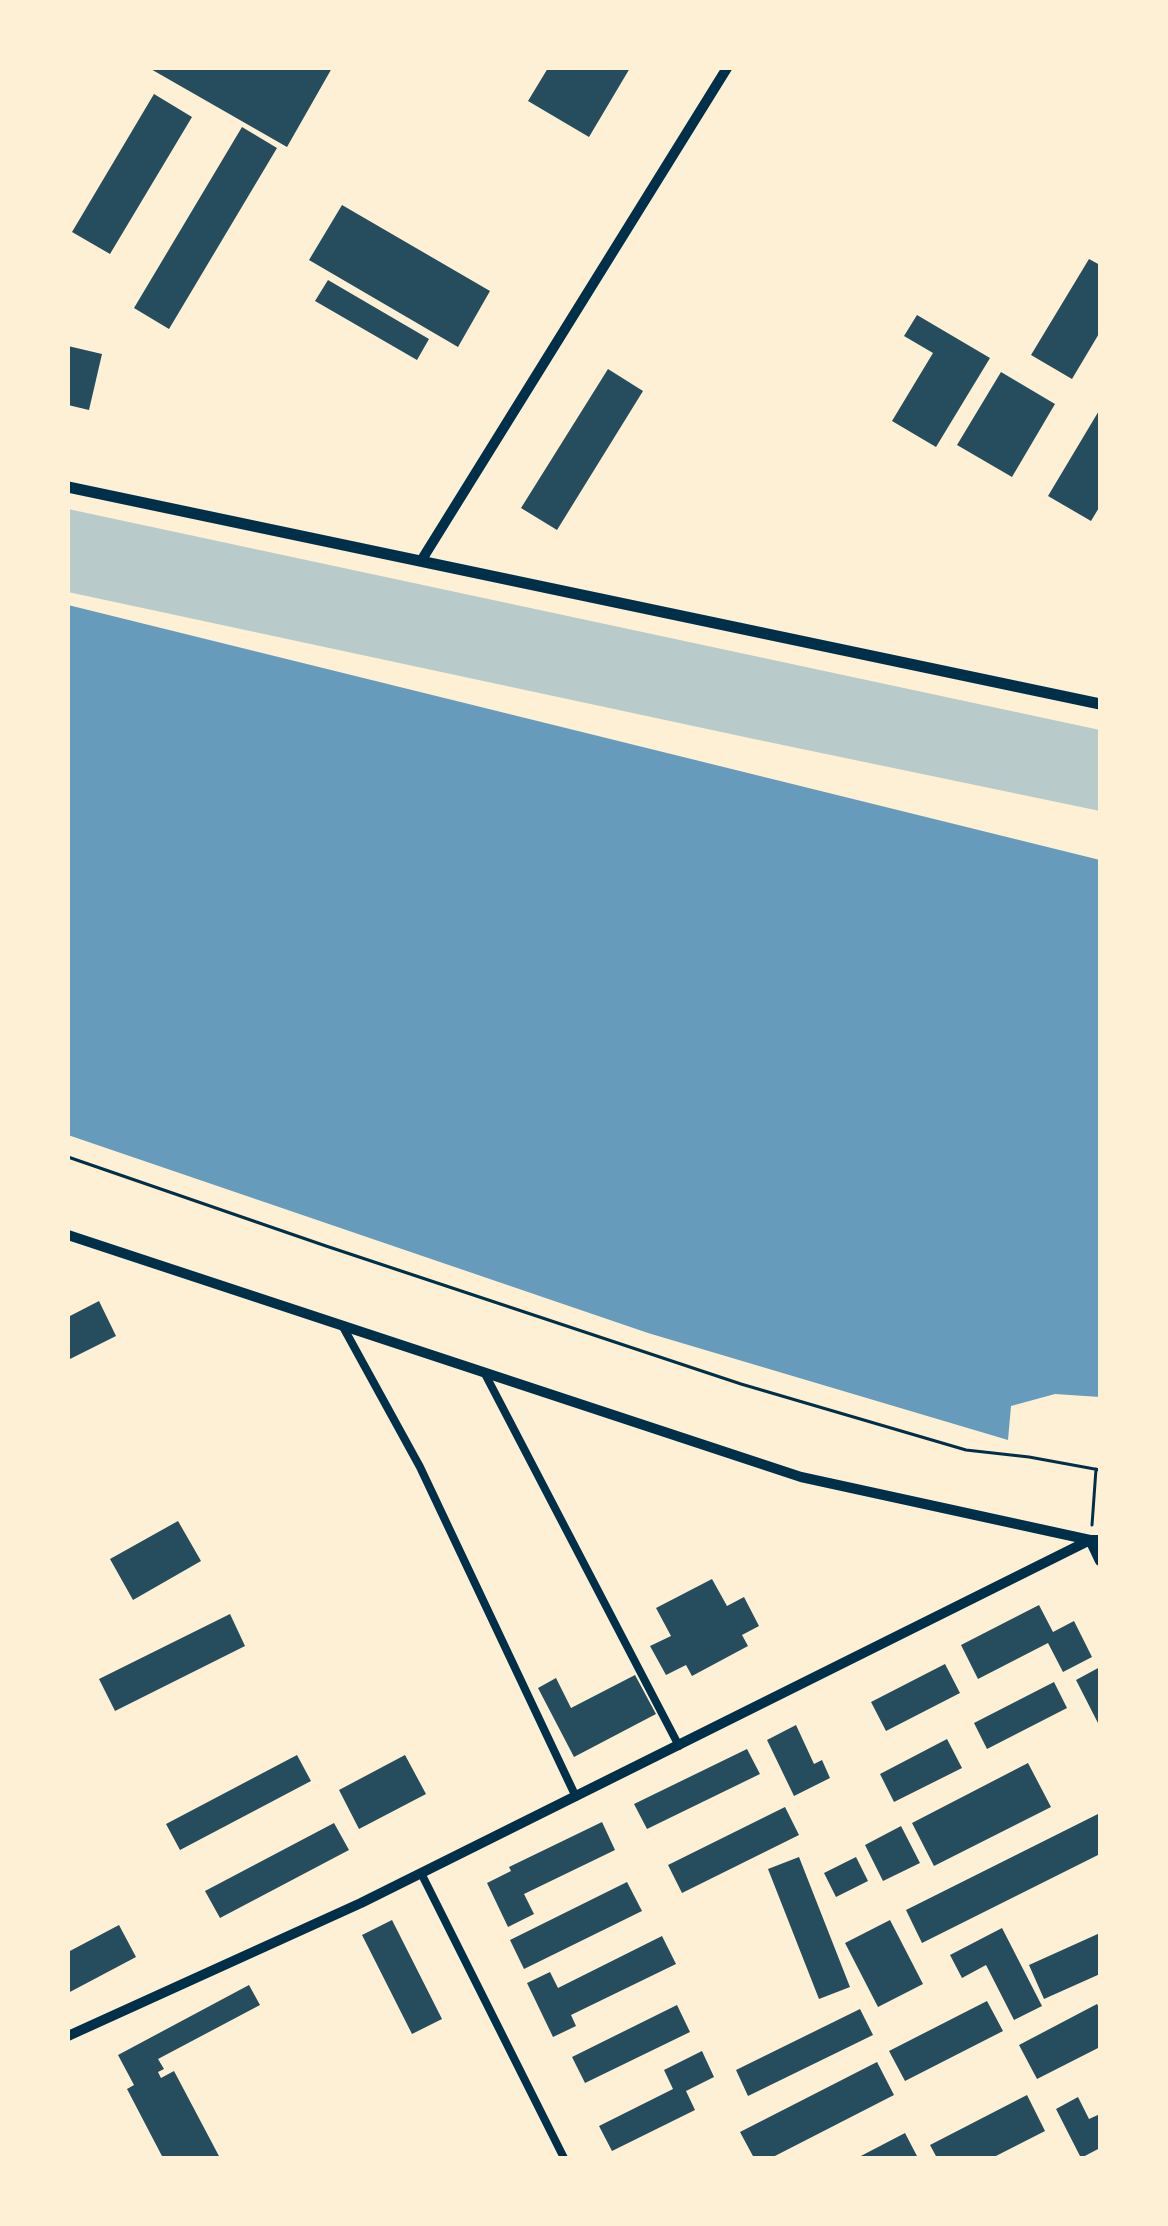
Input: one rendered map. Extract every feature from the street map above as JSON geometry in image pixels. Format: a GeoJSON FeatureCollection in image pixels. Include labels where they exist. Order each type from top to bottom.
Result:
{"type":"FeatureCollection","features":[{"type":"Feature","properties":{"kind":"main road"},"geometry":{"type":"LineString","coordinates":[[68,487],[1100,704]]}},
{"type":"Feature","properties":{"kind":"street"},"geometry":{"type":"LineString","coordinates":[[421,561],[727,68]]}},
{"type":"Feature","properties":{"kind":"street"},"geometry":{"type":"LineString","coordinates":[[68,1235],[801,1477],[1095,1540]]}},
{"type":"Feature","properties":{"kind":"street"},"geometry":{"type":"LineString","coordinates":[[342,1325],[420,1467],[576,1797]]}},
{"type":"Feature","properties":{"kind":"street"},"geometry":{"type":"LineString","coordinates":[[484,1372],[679,1746]]}},
{"type":"Feature","properties":{"kind":"street"},"geometry":{"type":"LineString","coordinates":[[1095,1540],[1100,1561]]}},
{"type":"Feature","properties":{"kind":"street"},"geometry":{"type":"LineString","coordinates":[[68,2036],[421,1873],[1095,1540]]}},
{"type":"Feature","properties":{"kind":"street"},"geometry":{"type":"LineString","coordinates":[[421,1873],[564,2158]]}},
{"type":"Feature","properties":{"kind":"path"},"geometry":{"type":"LineString","coordinates":[[68,1157],[756,1389],[966,1450],[1098,1469],[1095,1540]]}},
{"type":"Feature","properties":{"kind":"shaded area"},"geometry":{"type":"Polygon","coordinates":[[[68,509],[1100,730],[1100,811],[68,592],[68,509]]]}},
{"type":"Feature","properties":{"kind":"water"},"geometry":{"type":"Polygon","coordinates":[[[68,605],[1100,860],[1100,1397],[1055,1394],[1011,1406],[1008,1440],[648,1333],[68,1135],[68,605]]]}},
{"type":"Feature","properties":{"kind":"building"},"geometry":{"type":"Polygon","coordinates":[[[149,68],[332,68],[287,147],[149,68]]]}},
{"type":"Feature","properties":{"kind":"building"},"geometry":{"type":"Polygon","coordinates":[[[548,68],[630,68],[589,137],[528,101],[548,68]]]}},
{"type":"Feature","properties":{"kind":"building"},"geometry":{"type":"Polygon","coordinates":[[[154,94],[192,117],[110,254],[72,232],[154,94]]]}},
{"type":"Feature","properties":{"kind":"building"},"geometry":{"type":"Polygon","coordinates":[[[242,127],[277,148],[169,329],[134,308],[242,127]]]}},
{"type":"Feature","properties":{"kind":"building"},"geometry":{"type":"Polygon","coordinates":[[[342,205],[490,291],[458,347],[309,260],[342,205]]]}},
{"type":"Feature","properties":{"kind":"building"},"geometry":{"type":"Polygon","coordinates":[[[1089,259],[1100,265],[1100,332],[1072,379],[1031,355],[1089,259]]]}},
{"type":"Feature","properties":{"kind":"building"},"geometry":{"type":"Polygon","coordinates":[[[328,280],[429,339],[417,360],[315,301],[328,280]]]}},
{"type":"Feature","properties":{"kind":"building"},"geometry":{"type":"Polygon","coordinates":[[[917,315],[990,358],[936,447],[892,421],[933,353],[904,336],[917,315]]]}},
{"type":"Feature","properties":{"kind":"building"},"geometry":{"type":"Polygon","coordinates":[[[68,346],[102,354],[89,410],[68,405],[68,346]]]}},
{"type":"Feature","properties":{"kind":"building"},"geometry":{"type":"Polygon","coordinates":[[[608,369],[643,391],[557,530],[521,508],[608,369]]]}},
{"type":"Feature","properties":{"kind":"building"},"geometry":{"type":"Polygon","coordinates":[[[1001,372],[1055,404],[1012,477],[957,445],[1001,372]]]}},
{"type":"Feature","properties":{"kind":"building"},"geometry":{"type":"Polygon","coordinates":[[[1100,409],[1100,506],[1091,521],[1048,496],[1100,409]]]}},
{"type":"Feature","properties":{"kind":"building"},"geometry":{"type":"Polygon","coordinates":[[[99,1301],[116,1336],[68,1360],[68,1317],[99,1301]]]}},
{"type":"Feature","properties":{"kind":"building"},"geometry":{"type":"Polygon","coordinates":[[[178,1521],[201,1561],[133,1600],[110,1559],[178,1521]]]}},
{"type":"Feature","properties":{"kind":"building"},"geometry":{"type":"Polygon","coordinates":[[[712,1579],[727,1606],[744,1597],[759,1626],[742,1635],[748,1646],[692,1676],[686,1665],[666,1675],[650,1646],[671,1636],[656,1608],[712,1579]]]}},
{"type":"Feature","properties":{"kind":"building"},"geometry":{"type":"Polygon","coordinates":[[[1039,1605],[1053,1632],[1074,1621],[1092,1657],[1063,1672],[1048,1643],[978,1679],[961,1645],[1039,1605]]]}},
{"type":"Feature","properties":{"kind":"building"},"geometry":{"type":"Polygon","coordinates":[[[230,1614],[245,1646],[115,1711],[99,1679],[230,1614]]]}},
{"type":"Feature","properties":{"kind":"building"},"geometry":{"type":"Polygon","coordinates":[[[945,1664],[960,1693],[886,1731],[871,1702],[945,1664]]]}},
{"type":"Feature","properties":{"kind":"building"},"geometry":{"type":"Polygon","coordinates":[[[1100,1667],[1100,1727],[1076,1680],[1100,1667]]]}},
{"type":"Feature","properties":{"kind":"building"},"geometry":{"type":"Polygon","coordinates":[[[635,1675],[656,1714],[574,1757],[538,1688],[556,1678],[571,1708],[635,1675]]]}},
{"type":"Feature","properties":{"kind":"building"},"geometry":{"type":"Polygon","coordinates":[[[1054,1682],[1067,1708],[987,1749],[974,1723],[1054,1682]]]}},
{"type":"Feature","properties":{"kind":"building"},"geometry":{"type":"Polygon","coordinates":[[[796,1725],[814,1764],[822,1760],[830,1778],[794,1796],[767,1740],[796,1725]]]}},
{"type":"Feature","properties":{"kind":"building"},"geometry":{"type":"Polygon","coordinates":[[[947,1739],[962,1768],[894,1802],[880,1774],[947,1739]]]}},
{"type":"Feature","properties":{"kind":"building"},"geometry":{"type":"Polygon","coordinates":[[[747,1749],[760,1774],[647,1829],[634,1804],[747,1749]]]}},
{"type":"Feature","properties":{"kind":"building"},"geometry":{"type":"Polygon","coordinates":[[[297,1755],[311,1781],[180,1850],[166,1824],[297,1755]]]}},
{"type":"Feature","properties":{"kind":"building"},"geometry":{"type":"Polygon","coordinates":[[[405,1755],[426,1794],[359,1829],[339,1790],[405,1755]]]}},
{"type":"Feature","properties":{"kind":"building"},"geometry":{"type":"Polygon","coordinates":[[[1028,1763],[1051,1807],[934,1866],[912,1823],[1028,1763]]]}},
{"type":"Feature","properties":{"kind":"building"},"geometry":{"type":"Polygon","coordinates":[[[785,1807],[799,1835],[682,1893],[668,1865],[785,1807]]]}},
{"type":"Feature","properties":{"kind":"building"},"geometry":{"type":"Polygon","coordinates":[[[1100,1813],[1100,1854],[922,1943],[906,1910],[1100,1813]]]}},
{"type":"Feature","properties":{"kind":"building"},"geometry":{"type":"Polygon","coordinates":[[[602,1822],[615,1850],[524,1894],[534,1914],[508,1927],[487,1883],[511,1871],[509,1867],[602,1822]]]}},
{"type":"Feature","properties":{"kind":"building"},"geometry":{"type":"Polygon","coordinates":[[[334,1823],[349,1850],[220,1918],[205,1891],[334,1823]]]}},
{"type":"Feature","properties":{"kind":"building"},"geometry":{"type":"Polygon","coordinates":[[[901,1826],[920,1863],[883,1881],[865,1845],[901,1826]]]}},
{"type":"Feature","properties":{"kind":"building"},"geometry":{"type":"Polygon","coordinates":[[[799,1857],[850,1987],[819,1999],[768,1869],[799,1857]]]}},
{"type":"Feature","properties":{"kind":"building"},"geometry":{"type":"Polygon","coordinates":[[[856,1857],[868,1881],[836,1897],[824,1873],[856,1857]]]}},
{"type":"Feature","properties":{"kind":"building"},"geometry":{"type":"Polygon","coordinates":[[[627,1882],[642,1911],[524,1969],[510,1940],[627,1882]]]}},
{"type":"Feature","properties":{"kind":"building"},"geometry":{"type":"Polygon","coordinates":[[[392,1920],[442,2019],[412,2034],[362,1935],[392,1920]]]}},
{"type":"Feature","properties":{"kind":"building"},"geometry":{"type":"Polygon","coordinates":[[[890,1920],[923,1984],[878,2007],[845,1943],[890,1920]]]}},
{"type":"Feature","properties":{"kind":"building"},"geometry":{"type":"Polygon","coordinates":[[[119,1925],[136,1957],[68,1993],[68,1952],[119,1925]]]}},
{"type":"Feature","properties":{"kind":"building"},"geometry":{"type":"Polygon","coordinates":[[[1002,1928],[1042,2006],[1014,2020],[986,1965],[962,1978],[950,1955],[1002,1928]]]}},
{"type":"Feature","properties":{"kind":"building"},"geometry":{"type":"Polygon","coordinates":[[[1100,1933],[1100,1974],[1044,1999],[1029,1965],[1100,1933]]]}},
{"type":"Feature","properties":{"kind":"building"},"geometry":{"type":"Polygon","coordinates":[[[662,1936],[676,1964],[571,2015],[576,2026],[553,2037],[527,1983],[550,1972],[558,1988],[662,1936]]]}},
{"type":"Feature","properties":{"kind":"building"},"geometry":{"type":"Polygon","coordinates":[[[249,1985],[260,2005],[158,2059],[164,2069],[158,2072],[161,2078],[174,2071],[220,2158],[163,2158],[127,2089],[134,2085],[118,2055],[249,1985]]]}},
{"type":"Feature","properties":{"kind":"building"},"geometry":{"type":"Polygon","coordinates":[[[987,2001],[1003,2031],[905,2081],[889,2051],[987,2001]]]}},
{"type":"Feature","properties":{"kind":"building"},"geometry":{"type":"Polygon","coordinates":[[[1097,2004],[1100,2009],[1100,2047],[1037,2079],[1019,2045],[1097,2004]]]}},
{"type":"Feature","properties":{"kind":"building"},"geometry":{"type":"Polygon","coordinates":[[[677,2005],[690,2032],[585,2083],[572,2057],[677,2005]]]}},
{"type":"Feature","properties":{"kind":"building"},"geometry":{"type":"Polygon","coordinates":[[[860,2009],[873,2035],[748,2096],[736,2070],[860,2009]]]}},
{"type":"Feature","properties":{"kind":"building"},"geometry":{"type":"Polygon","coordinates":[[[702,2051],[714,2077],[686,2091],[695,2110],[612,2151],[599,2126],[673,2089],[664,2070],[702,2051]]]}},
{"type":"Feature","properties":{"kind":"building"},"geometry":{"type":"Polygon","coordinates":[[[877,2062],[894,2095],[771,2158],[754,2158],[740,2132],[877,2062]]]}},
{"type":"Feature","properties":{"kind":"building"},"geometry":{"type":"Polygon","coordinates":[[[1027,2095],[1045,2131],[992,2158],[937,2158],[930,2145],[1027,2095]]]}},
{"type":"Feature","properties":{"kind":"building"},"geometry":{"type":"Polygon","coordinates":[[[1078,2097],[1089,2119],[1100,2114],[1100,2148],[1081,2158],[1056,2109],[1078,2097]]]}},
{"type":"Feature","properties":{"kind":"building"},"geometry":{"type":"Polygon","coordinates":[[[905,2133],[918,2158],[857,2158],[905,2133]]]}}]}
